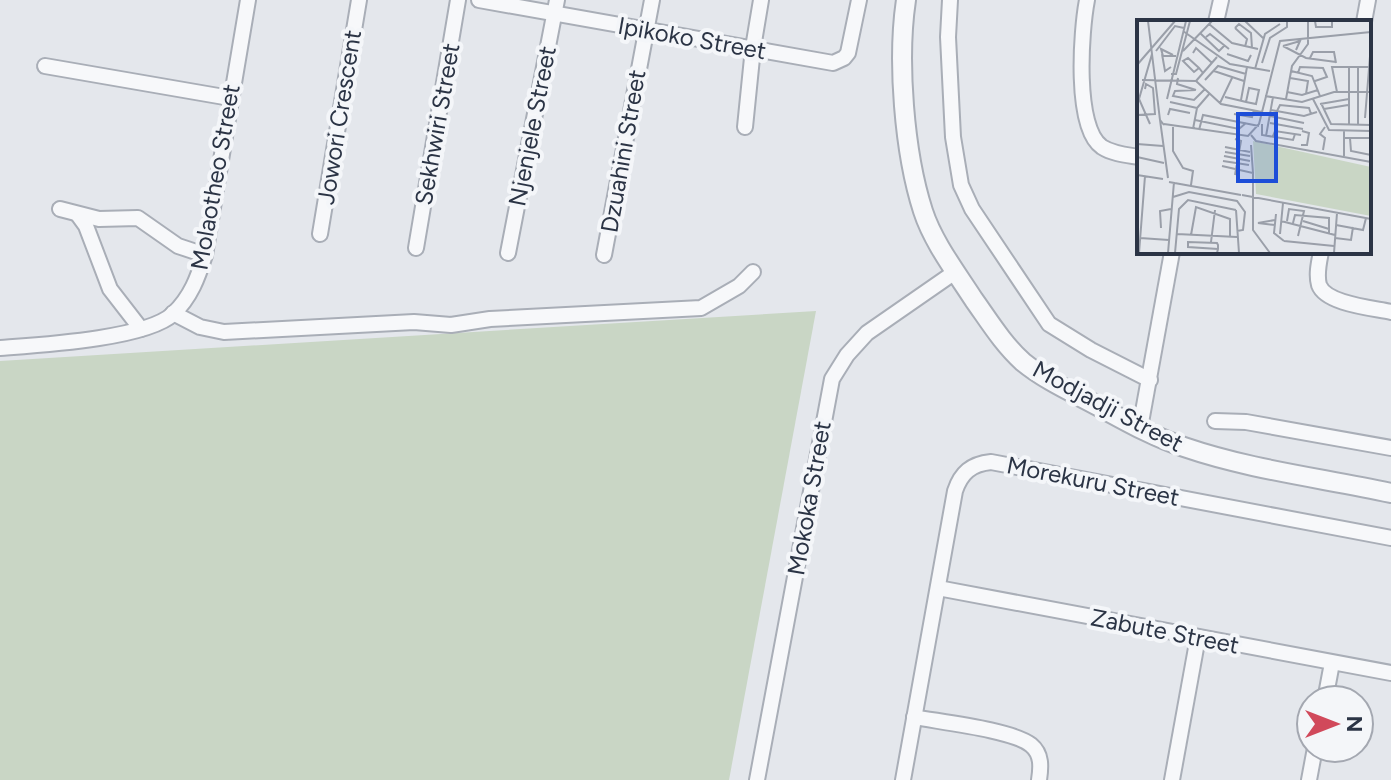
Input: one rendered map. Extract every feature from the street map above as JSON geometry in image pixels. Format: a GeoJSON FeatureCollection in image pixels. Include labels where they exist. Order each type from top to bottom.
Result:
{"type":"FeatureCollection","features":[{"type":"Feature","properties":{"kind":"street","name":"Molaotheo Street"},"geometry":{"type":"LineString","coordinates":[[0,348],[83,339],[156,325],[173,313],[190,294],[205,255],[248,0]]}},
{"type":"Feature","properties":{"kind":"street","name":"Jowori Crescent"},"geometry":{"type":"LineString","coordinates":[[320,234],[359,0]]}},
{"type":"Feature","properties":{"kind":"street","name":"Sekhwiri Street"},"geometry":{"type":"LineString","coordinates":[[416,248],[458,0]]}},
{"type":"Feature","properties":{"kind":"street","name":"Ipikoko Street"},"geometry":{"type":"LineString","coordinates":[[479,0],[555,7],[645,30],[817,61],[839,61],[844,58],[851,45],[859,0]]}},
{"type":"Feature","properties":{"kind":"street","name":"Dzuahini Street"},"geometry":{"type":"LineString","coordinates":[[604,255],[652,0]]}},
{"type":"Feature","properties":{"kind":"street"},"geometry":{"type":"LineString","coordinates":[[745,127],[761,0]]}},
{"type":"Feature","properties":{"kind":"street","name":"Modjadji Street"},"geometry":{"type":"LineString","coordinates":[[906,0],[903,69],[914,175],[923,212],[955,272],[996,332],[1025,363],[1053,382],[1180,446],[1219,459],[1391,493]]}},
{"type":"Feature","properties":{"kind":"street"},"geometry":{"type":"LineString","coordinates":[[950,0],[948,37],[953,137],[961,185],[972,209],[1049,324],[1150,380]]}},
{"type":"Feature","properties":{"kind":"street"},"geometry":{"type":"LineString","coordinates":[[1087,0],[1082,53],[1088,127],[1102,147],[1137,157]]}},
{"type":"Feature","properties":{"kind":"street"},"geometry":{"type":"LineString","coordinates":[[1216,20],[1221,0]]}},
{"type":"Feature","properties":{"kind":"street"},"geometry":{"type":"LineString","coordinates":[[1364,20],[1368,0]]}},
{"type":"Feature","properties":{"kind":"street","name":"Njenjele Street"},"geometry":{"type":"LineString","coordinates":[[508,253],[555,7]]}},
{"type":"Feature","properties":{"kind":"street"},"geometry":{"type":"LineString","coordinates":[[45,66],[230,98]]}},
{"type":"Feature","properties":{"kind":"street"},"geometry":{"type":"LineString","coordinates":[[60,209],[99,219],[138,218],[178,246],[205,255]]}},
{"type":"Feature","properties":{"kind":"street"},"geometry":{"type":"LineString","coordinates":[[78,215],[86,226],[110,289],[141,329]]}},
{"type":"Feature","properties":{"kind":"street"},"geometry":{"type":"LineString","coordinates":[[1140,428],[1172,254]]}},
{"type":"Feature","properties":{"kind":"street"},"geometry":{"type":"LineString","coordinates":[[1321,254],[1318,277],[1320,288],[1326,295],[1391,312]]}},
{"type":"Feature","properties":{"kind":"street"},"geometry":{"type":"LineString","coordinates":[[173,313],[200,327],[224,332],[414,322],[451,325],[490,319],[647,312],[701,308],[739,286],[753,272]]}},
{"type":"Feature","properties":{"kind":"street","name":"Mokoka Street"},"geometry":{"type":"LineString","coordinates":[[757,780],[832,379],[847,355],[867,333],[955,272]]}},
{"type":"Feature","properties":{"kind":"street"},"geometry":{"type":"LineString","coordinates":[[1215,421],[1246,422],[1391,448]]}},
{"type":"Feature","properties":{"kind":"street","name":"Morekuru Street"},"geometry":{"type":"LineString","coordinates":[[903,780],[957,485],[965,472],[984,463],[1391,538]]}},
{"type":"Feature","properties":{"kind":"street","name":"Zabute Street"},"geometry":{"type":"LineString","coordinates":[[938,588],[1391,673]]}},
{"type":"Feature","properties":{"kind":"street"},"geometry":{"type":"LineString","coordinates":[[1172,780],[1198,637]]}},
{"type":"Feature","properties":{"kind":"street"},"geometry":{"type":"LineString","coordinates":[[1328,684],[1332,663]]}},
{"type":"Feature","properties":{"kind":"street"},"geometry":{"type":"LineString","coordinates":[[914,717],[1004,735],[1029,744],[1041,761],[1039,780]]}},
{"type":"Feature","properties":{"kind":"green space"},"geometry":{"type":"Polygon","coordinates":[[[816,311],[729,780],[0,780],[0,361],[816,311]]]}}]}
